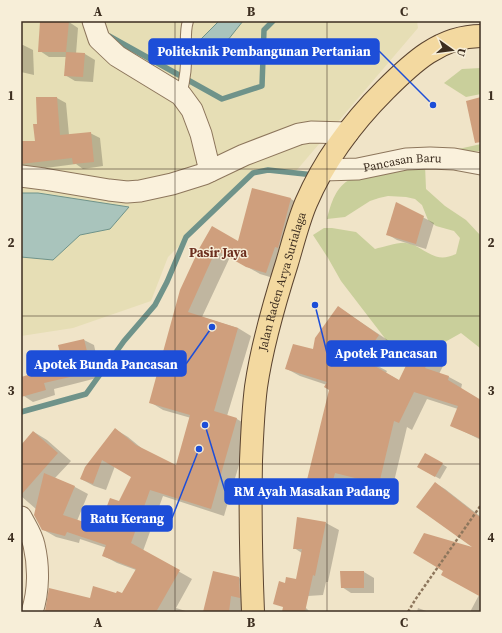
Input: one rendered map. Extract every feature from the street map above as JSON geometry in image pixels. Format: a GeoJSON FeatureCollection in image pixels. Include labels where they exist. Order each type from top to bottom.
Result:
{"type":"FeatureCollection","features":[{"type":"Feature","properties":{"kind":"main road","name":"Jalan Raden Arya Surialaga"},"geometry":{"type":"LineString","coordinates":[[253,612],[250,512],[252,435],[256,387],[272,310],[314,188],[348,132],[371,104],[402,72],[425,53],[450,40],[481,36]]}},
{"type":"Feature","properties":{"kind":"street"},"geometry":{"type":"LineString","coordinates":[[96,30],[117,56],[183,88],[201,134],[210,171]]}},
{"type":"Feature","properties":{"kind":"street"},"geometry":{"type":"LineString","coordinates":[[21,176],[109,190],[127,192],[140,191],[172,184],[210,171],[244,155],[299,134],[311,132],[348,132]]}},
{"type":"Feature","properties":{"kind":"street","name":"Pancasan Baru"},"geometry":{"type":"LineString","coordinates":[[314,188],[358,168],[406,159],[454,159],[481,164]]}},
{"type":"Feature","properties":{"kind":"street"},"geometry":{"type":"LineString","coordinates":[[21,517],[34,543],[37,572],[36,600],[32,612]]}},
{"type":"Feature","properties":{"kind":"lane"},"geometry":{"type":"LineString","coordinates":[[183,88],[186,58],[185,37],[188,21]]}},
{"type":"Feature","properties":{"kind":"path"},"geometry":{"type":"LineString","coordinates":[[408,612],[481,505]]}},
{"type":"Feature","properties":{"kind":"shaded area"},"geometry":{"type":"Polygon","coordinates":[[[21,21],[417,21],[418,28],[296,171],[257,169],[168,257],[151,301],[73,328],[21,336],[21,21]]]}},
{"type":"Feature","properties":{"kind":"green space"},"geometry":{"type":"Polygon","coordinates":[[[481,68],[481,94],[466,97],[444,83],[462,69],[481,68]]]}},
{"type":"Feature","properties":{"kind":"green space"},"geometry":{"type":"Polygon","coordinates":[[[481,144],[481,151],[451,153],[425,165],[426,189],[445,206],[466,220],[481,236],[481,350],[461,333],[438,346],[413,346],[387,341],[341,281],[313,235],[324,228],[332,228],[356,232],[375,249],[406,243],[435,256],[448,257],[456,254],[460,238],[454,231],[436,226],[428,220],[422,205],[415,199],[388,196],[379,198],[370,201],[345,217],[327,219],[332,201],[341,186],[351,179],[445,152],[481,144]]]}},
{"type":"Feature","properties":{"kind":"water"},"geometry":{"type":"Polygon","coordinates":[[[219,21],[243,21],[216,55],[200,40],[219,21]]]}},
{"type":"Feature","properties":{"kind":"water"},"geometry":{"type":"Polygon","coordinates":[[[21,193],[38,193],[129,207],[110,229],[80,235],[53,260],[21,257],[21,193]]]}},
{"type":"Feature","properties":{"kind":"building"},"geometry":{"type":"Polygon","coordinates":[[[40,21],[69,21],[66,52],[38,52],[40,21]]]}},
{"type":"Feature","properties":{"kind":"building"},"geometry":{"type":"Polygon","coordinates":[[[66,52],[85,53],[83,77],[64,76],[66,52]]]}},
{"type":"Feature","properties":{"kind":"building"},"geometry":{"type":"Polygon","coordinates":[[[36,97],[57,97],[60,135],[91,132],[94,162],[73,164],[72,158],[21,164],[21,141],[35,141],[33,124],[37,124],[36,97]]]}},
{"type":"Feature","properties":{"kind":"building"},"geometry":{"type":"Polygon","coordinates":[[[481,97],[481,142],[475,143],[466,101],[481,97]]]}},
{"type":"Feature","properties":{"kind":"building"},"geometry":{"type":"Polygon","coordinates":[[[252,188],[291,198],[278,248],[275,247],[266,273],[246,267],[216,250],[188,312],[238,328],[214,411],[237,418],[211,509],[150,490],[131,543],[180,570],[156,612],[45,611],[49,588],[90,598],[93,586],[116,593],[117,591],[122,593],[136,569],[102,556],[106,545],[67,532],[65,536],[42,530],[34,515],[44,473],[75,486],[63,515],[99,527],[110,498],[119,501],[131,477],[102,460],[93,484],[80,479],[85,467],[115,428],[136,445],[176,465],[190,415],[149,403],[180,290],[200,247],[212,226],[238,241],[252,188]]]}},
{"type":"Feature","properties":{"kind":"building"},"geometry":{"type":"Polygon","coordinates":[[[396,202],[424,216],[416,244],[386,235],[396,202]]]}},
{"type":"Feature","properties":{"kind":"building"},"geometry":{"type":"Polygon","coordinates":[[[338,306],[379,335],[364,357],[374,363],[373,365],[399,380],[414,349],[431,357],[425,368],[449,376],[448,380],[481,400],[481,439],[450,426],[458,406],[414,392],[399,423],[394,421],[379,484],[335,473],[329,494],[305,488],[329,390],[324,387],[327,382],[285,369],[293,344],[313,349],[315,338],[338,306]]]}},
{"type":"Feature","properties":{"kind":"building"},"geometry":{"type":"Polygon","coordinates":[[[84,339],[92,372],[44,383],[46,390],[21,397],[21,377],[63,365],[58,345],[84,339]]]}},
{"type":"Feature","properties":{"kind":"building"},"geometry":{"type":"Polygon","coordinates":[[[33,431],[58,453],[21,495],[21,445],[33,431]]]}},
{"type":"Feature","properties":{"kind":"building"},"geometry":{"type":"Polygon","coordinates":[[[425,453],[443,463],[435,477],[417,467],[425,453]]]}},
{"type":"Feature","properties":{"kind":"building"},"geometry":{"type":"Polygon","coordinates":[[[435,482],[481,518],[481,597],[441,575],[443,571],[413,553],[424,533],[472,547],[416,507],[435,482]]]}},
{"type":"Feature","properties":{"kind":"building"},"geometry":{"type":"Polygon","coordinates":[[[297,517],[326,522],[315,576],[313,575],[305,612],[282,612],[283,607],[273,604],[279,581],[285,583],[286,577],[296,579],[302,549],[293,549],[297,517]]]}},
{"type":"Feature","properties":{"kind":"building"},"geometry":{"type":"Polygon","coordinates":[[[213,571],[239,577],[240,598],[231,596],[229,612],[203,612],[213,571]]]}},
{"type":"Feature","properties":{"kind":"building"},"geometry":{"type":"Polygon","coordinates":[[[340,571],[364,571],[364,588],[341,588],[340,571]]]}},
{"type":"Feature","properties":{"kind":"waterway"},"geometry":{"type":"LineString","coordinates":[[109,36],[222,99],[262,86],[264,30],[273,21]]}},
{"type":"Feature","properties":{"kind":"waterway"},"geometry":{"type":"LineString","coordinates":[[21,412],[86,394],[124,341],[155,305],[167,282],[186,237],[253,173],[268,170],[314,175]]}},
{"type":"Feature","properties":{"kind":"place","name":"Politeknik Pembangunan Pertanian"},"geometry":{"type":"Point","coordinates":[433,105]}},
{"type":"Feature","properties":{"kind":"place","name":"Apotek Pancasan"},"geometry":{"type":"Point","coordinates":[315,305]}},
{"type":"Feature","properties":{"kind":"place","name":"Apotek Bunda Pancasan"},"geometry":{"type":"Point","coordinates":[212,327]}},
{"type":"Feature","properties":{"kind":"place","name":"RM Ayah Masakan Padang"},"geometry":{"type":"Point","coordinates":[205,425]}},
{"type":"Feature","properties":{"kind":"place","name":"Ratu Kerang"},"geometry":{"type":"Point","coordinates":[199,449]}},
{"type":"Feature","properties":{"kind":"district","name":"Pasir Jaya"},"geometry":{"type":"Point","coordinates":[218,252]}}]}
